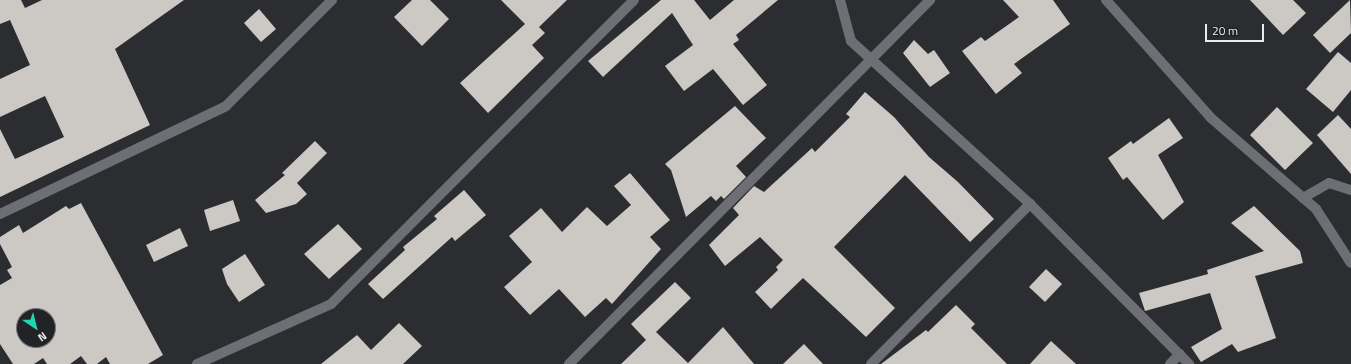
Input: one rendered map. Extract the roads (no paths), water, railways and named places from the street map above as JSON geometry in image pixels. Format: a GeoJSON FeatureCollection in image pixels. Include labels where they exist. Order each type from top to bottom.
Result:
{"type":"FeatureCollection","features":[{"type":"Feature","properties":{"kind":"street"},"geometry":{"type":"LineString","coordinates":[[0,214],[226,106],[332,0]]}},
{"type":"Feature","properties":{"kind":"street"},"geometry":{"type":"LineString","coordinates":[[197,364],[331,304],[634,0]]}},
{"type":"Feature","properties":{"kind":"street"},"geometry":{"type":"LineString","coordinates":[[840,0],[852,41],[1030,204],[1189,364]]}},
{"type":"Feature","properties":{"kind":"street"},"geometry":{"type":"LineString","coordinates":[[569,364],[930,0]]}},
{"type":"Feature","properties":{"kind":"street"},"geometry":{"type":"LineString","coordinates":[[1106,0],[1210,118],[1316,209],[1351,263]]}},
{"type":"Feature","properties":{"kind":"street"},"geometry":{"type":"LineString","coordinates":[[1303,198],[1329,183],[1351,190]]}},
{"type":"Feature","properties":{"kind":"street"},"geometry":{"type":"LineString","coordinates":[[871,364],[1030,204]]}},
{"type":"Feature","properties":{"kind":"street"},"geometry":{"type":"LineString","coordinates":[[1170,364],[1180,354]]}}]}
